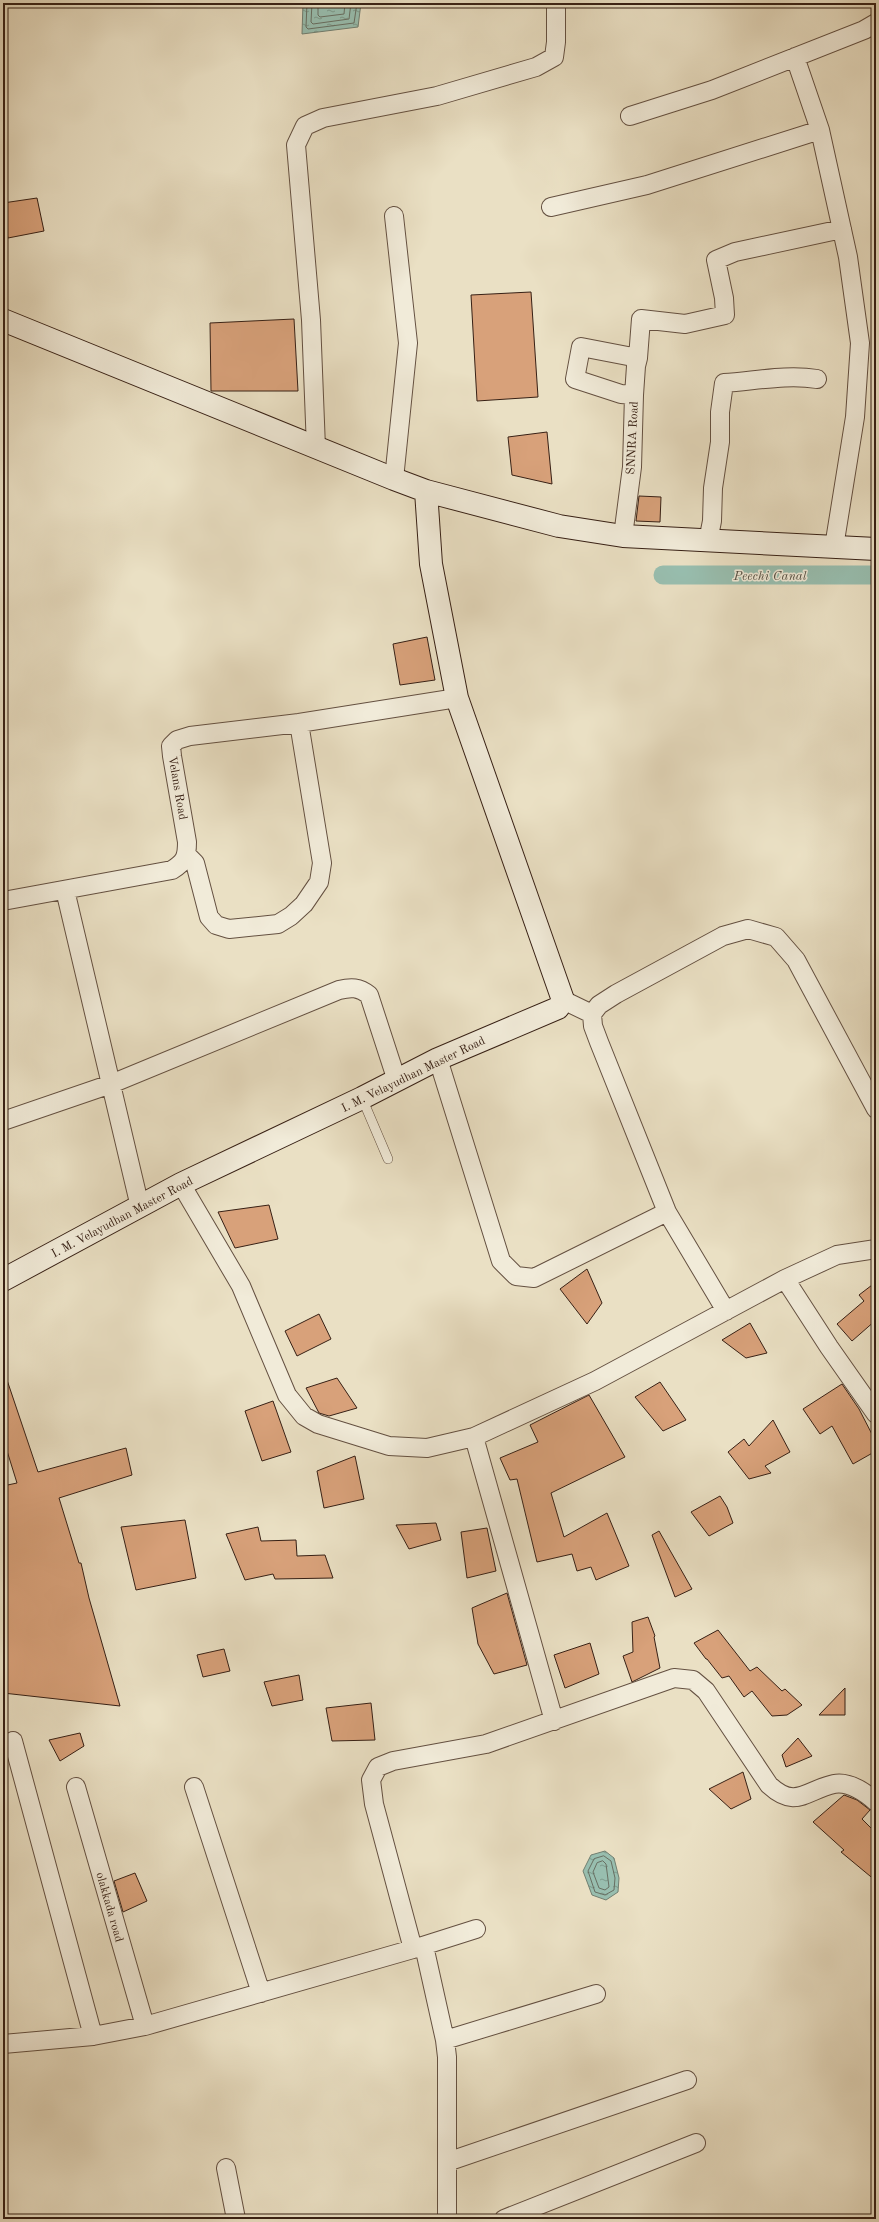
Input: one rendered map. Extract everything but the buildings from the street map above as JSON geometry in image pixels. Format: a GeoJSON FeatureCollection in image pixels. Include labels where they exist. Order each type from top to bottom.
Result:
{"type":"FeatureCollection","features":[{"type":"Feature","properties":{"kind":"street"},"geometry":{"type":"LineString","coordinates":[[316,448],[311,320],[296,145],[305,126],[323,118],[437,96],[536,66],[554,57],[556,42],[556,3]]}},
{"type":"Feature","properties":{"kind":"street"},"geometry":{"type":"LineString","coordinates":[[630,116],[712,90],[864,30],[876,22]]}},
{"type":"Feature","properties":{"kind":"street"},"geometry":{"type":"LineString","coordinates":[[795,57],[820,130],[848,257],[860,343],[854,417],[834,547]]}},
{"type":"Feature","properties":{"kind":"street"},"geometry":{"type":"LineString","coordinates":[[551,208],[647,185],[820,130]]}},
{"type":"Feature","properties":{"kind":"street"},"geometry":{"type":"LineString","coordinates":[[394,216],[408,343],[394,479]]}},
{"type":"Feature","properties":{"kind":"street"},"geometry":{"type":"LineString","coordinates":[[634,391],[641,319],[685,324],[726,314],[716,260],[735,252],[842,229]]}},
{"type":"Feature","properties":{"kind":"street"},"geometry":{"type":"LineString","coordinates":[[3,320],[316,448],[426,491],[559,526],[623,536],[876,549]]}},
{"type":"Feature","properties":{"kind":"street","name":"SNNRA Road"},"geometry":{"type":"LineString","coordinates":[[623,536],[632,467],[634,391],[621,394],[575,379],[582,347],[638,358]]}},
{"type":"Feature","properties":{"kind":"street"},"geometry":{"type":"LineString","coordinates":[[708,541],[712,521],[713,488],[720,442],[720,412],[724,383],[754,382],[777,378],[817,379]]}},
{"type":"Feature","properties":{"kind":"street"},"geometry":{"type":"LineString","coordinates":[[426,491],[431,564],[457,698],[563,1000],[592,1014]]}},
{"type":"Feature","properties":{"kind":"street","name":"Velans Road"},"geometry":{"type":"LineString","coordinates":[[187,855],[187,842],[171,746],[176,740],[190,736],[299,723],[457,698]]}},
{"type":"Feature","properties":{"kind":"street"},"geometry":{"type":"LineString","coordinates":[[3,901],[172,870],[182,864],[187,855],[195,864],[209,917],[216,925],[229,929],[278,924],[291,916],[304,904],[319,882],[322,863],[299,723]]}},
{"type":"Feature","properties":{"kind":"street"},"geometry":{"type":"LineString","coordinates":[[65,890],[140,1207]]}},
{"type":"Feature","properties":{"kind":"street"},"geometry":{"type":"LineString","coordinates":[[592,1014],[599,1006],[616,994],[724,936],[748,929],[776,937],[796,960],[876,1109]]}},
{"type":"Feature","properties":{"kind":"street"},"geometry":{"type":"LineString","coordinates":[[3,1121],[111,1084],[339,990],[349,988],[361,989],[369,995],[396,1081]]}},
{"type":"Feature","properties":{"kind":"street","name":"I. M. Velayudhan Master Road"},"geometry":{"type":"LineString","coordinates":[[3,1280],[181,1184],[362,1098],[438,1059],[558,1008],[563,1000]]}},
{"type":"Feature","properties":{"kind":"street"},"geometry":{"type":"LineString","coordinates":[[592,1014],[599,1042],[667,1212],[726,1311]]}},
{"type":"Feature","properties":{"kind":"street"},"geometry":{"type":"LineString","coordinates":[[438,1059],[501,1261],[516,1276],[534,1278],[667,1212]]}},
{"type":"Feature","properties":{"kind":"street"},"geometry":{"type":"LineString","coordinates":[[181,1184],[240,1286],[287,1395],[304,1416],[318,1424],[389,1446],[427,1448],[474,1436],[595,1381],[785,1279],[837,1255],[876,1249]]}},
{"type":"Feature","properties":{"kind":"street"},"geometry":{"type":"LineString","coordinates":[[785,1279],[829,1347],[876,1414]]}},
{"type":"Feature","properties":{"kind":"street"},"geometry":{"type":"LineString","coordinates":[[474,1436],[554,1721]]}},
{"type":"Feature","properties":{"kind":"street"},"geometry":{"type":"LineString","coordinates":[[446,2219],[447,2057],[445,2040],[374,1804],[371,1780],[378,1767],[393,1761],[486,1744],[674,1678],[693,1680],[706,1691],[769,1785],[780,1795],[796,1799],[835,1784],[853,1787],[866,1793],[876,1802]]}},
{"type":"Feature","properties":{"kind":"street"},"geometry":{"type":"LineString","coordinates":[[14,1742],[93,2036]]}},
{"type":"Feature","properties":{"kind":"street","name":"olakkada road"},"geometry":{"type":"LineString","coordinates":[[76,1787],[145,2026]]}},
{"type":"Feature","properties":{"kind":"street"},"geometry":{"type":"LineString","coordinates":[[194,1787],[261,1993]]}},
{"type":"Feature","properties":{"kind":"street"},"geometry":{"type":"LineString","coordinates":[[3,2044],[93,2036],[145,2026],[418,1948],[476,1929]]}},
{"type":"Feature","properties":{"kind":"street"},"geometry":{"type":"LineString","coordinates":[[445,2040],[596,1994]]}},
{"type":"Feature","properties":{"kind":"street"},"geometry":{"type":"LineString","coordinates":[[447,2162],[687,2080]]}},
{"type":"Feature","properties":{"kind":"street"},"geometry":{"type":"LineString","coordinates":[[504,2219],[696,2143]]}},
{"type":"Feature","properties":{"kind":"street"},"geometry":{"type":"LineString","coordinates":[[226,2168],[236,2219]]}},
{"type":"Feature","properties":{"kind":"lane"},"geometry":{"type":"LineString","coordinates":[[362,1098],[388,1159]]}},
{"type":"Feature","properties":{"kind":"water"},"geometry":{"type":"Polygon","coordinates":[[[303,3],[361,3],[358,27],[302,34],[303,3]]]}},
{"type":"Feature","properties":{"kind":"water"},"geometry":{"type":"Polygon","coordinates":[[[605,1851],[614,1858],[619,1878],[618,1892],[606,1900],[592,1895],[583,1871],[591,1855],[605,1851]]]}},
{"type":"Feature","properties":{"kind":"waterway","name":"Peechi Canal"},"geometry":{"type":"LineString","coordinates":[[663,575],[876,575]]}}]}
